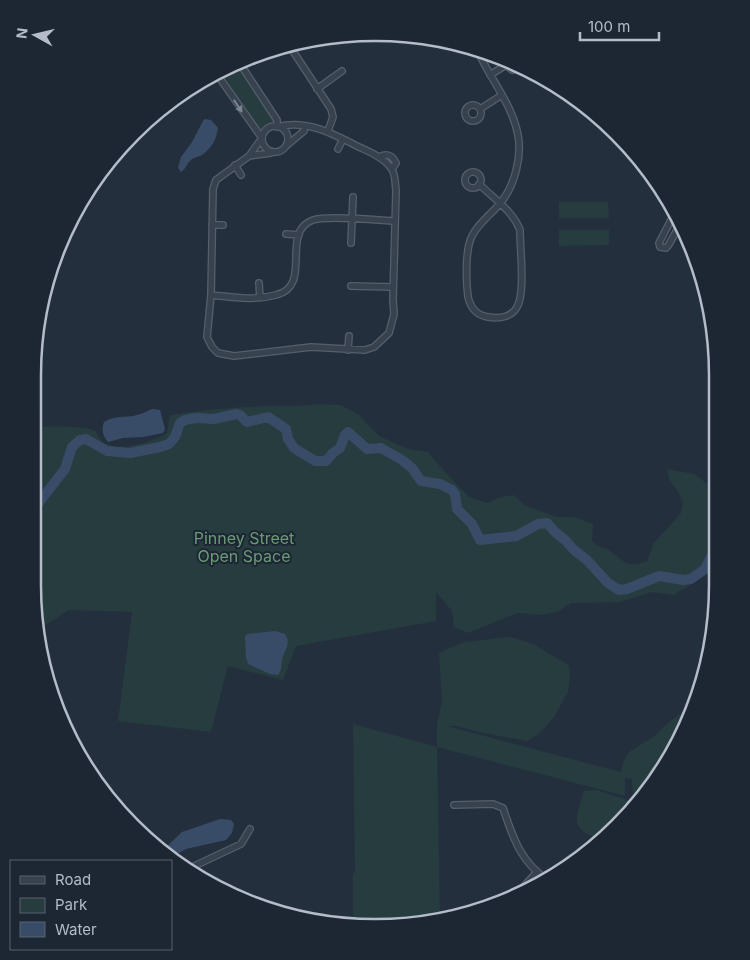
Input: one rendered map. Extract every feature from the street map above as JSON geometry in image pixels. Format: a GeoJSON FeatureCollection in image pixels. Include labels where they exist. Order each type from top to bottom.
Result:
{"type":"FeatureCollection","features":[{"type":"Feature","properties":{"kind":"street"},"geometry":{"type":"LineString","coordinates":[[294,52],[331,109],[333,117],[328,132]]}},
{"type":"Feature","properties":{"kind":"street"},"geometry":{"type":"LineString","coordinates":[[479,184],[500,204],[510,213],[520,230],[521,294],[518,306],[504,317],[479,315],[470,304],[467,285],[468,250],[472,236],[500,204],[512,185],[519,154],[519,137],[510,109],[482,59]]}},
{"type":"Feature","properties":{"kind":"street"},"geometry":{"type":"LineString","coordinates":[[490,75],[501,66]]}},
{"type":"Feature","properties":{"kind":"street"},"geometry":{"type":"LineString","coordinates":[[243,69],[277,120],[278,126],[287,134],[288,142],[286,146]]}},
{"type":"Feature","properties":{"kind":"street"},"geometry":{"type":"LineString","coordinates":[[317,88],[342,71]]}},
{"type":"Feature","properties":{"kind":"street"},"geometry":{"type":"LineString","coordinates":[[221,79],[262,138],[263,146],[272,152]]}},
{"type":"Feature","properties":{"kind":"street"},"geometry":{"type":"LineString","coordinates":[[480,109],[502,95]]}},
{"type":"Feature","properties":{"kind":"street"},"geometry":{"type":"LineString","coordinates":[[288,124],[305,126],[328,132],[379,157],[392,169],[396,191],[394,221],[394,314],[389,333],[374,347],[365,350],[311,347],[234,356],[218,353],[212,347],[207,337],[213,189],[216,180],[249,156],[266,130],[273,126],[288,124]]}},
{"type":"Feature","properties":{"kind":"street"},"geometry":{"type":"LineString","coordinates":[[249,156],[280,152],[304,131],[305,126]]}},
{"type":"Feature","properties":{"kind":"street"},"geometry":{"type":"LineString","coordinates":[[338,149],[342,139]]}},
{"type":"Feature","properties":{"kind":"street"},"geometry":{"type":"LineString","coordinates":[[235,165],[241,175]]}},
{"type":"Feature","properties":{"kind":"street"},"geometry":{"type":"LineString","coordinates":[[351,243],[353,197]]}},
{"type":"Feature","properties":{"kind":"street"},"geometry":{"type":"LineString","coordinates":[[210,295],[260,298],[277,295],[291,286],[295,275],[299,234],[304,226],[312,220],[394,221]]}},
{"type":"Feature","properties":{"kind":"street"},"geometry":{"type":"LineString","coordinates":[[671,221],[659,243],[660,247],[666,248],[676,231]]}},
{"type":"Feature","properties":{"kind":"street"},"geometry":{"type":"LineString","coordinates":[[212,225],[223,225]]}},
{"type":"Feature","properties":{"kind":"street"},"geometry":{"type":"LineString","coordinates":[[286,234],[299,234]]}},
{"type":"Feature","properties":{"kind":"street"},"geometry":{"type":"LineString","coordinates":[[259,283],[260,298]]}},
{"type":"Feature","properties":{"kind":"street"},"geometry":{"type":"LineString","coordinates":[[351,286],[393,287]]}},
{"type":"Feature","properties":{"kind":"street"},"geometry":{"type":"LineString","coordinates":[[348,350],[349,336]]}},
{"type":"Feature","properties":{"kind":"street"},"geometry":{"type":"LineString","coordinates":[[454,805],[494,804],[503,808],[513,841],[536,872],[540,875]]}},
{"type":"Feature","properties":{"kind":"street"},"geometry":{"type":"LineString","coordinates":[[195,866],[241,844],[250,829]]}},
{"type":"Feature","properties":{"kind":"street"},"geometry":{"type":"LineString","coordinates":[[528,881],[536,872]]}},
{"type":"Feature","properties":{"kind":"green space"},"geometry":{"type":"Polygon","coordinates":[[[241,70],[274,121],[259,130],[224,77],[241,70]]]}},
{"type":"Feature","properties":{"kind":"green space"},"geometry":{"type":"Polygon","coordinates":[[[559,202],[608,202],[609,218],[559,218],[559,202]]]}},
{"type":"Feature","properties":{"kind":"green space"},"geometry":{"type":"Polygon","coordinates":[[[559,230],[609,230],[609,245],[559,246],[559,230]]]}},
{"type":"Feature","properties":{"kind":"green space","name":"Pinney Street Open Space"},"geometry":{"type":"Polygon","coordinates":[[[341,405],[359,415],[379,436],[408,449],[428,452],[469,497],[487,503],[501,497],[514,495],[524,505],[542,512],[557,517],[574,517],[593,524],[592,541],[630,564],[640,564],[647,561],[654,543],[681,513],[683,502],[670,481],[667,469],[694,474],[706,483],[709,481],[709,574],[674,595],[652,592],[620,602],[571,603],[557,612],[540,615],[517,613],[468,633],[454,627],[452,611],[436,592],[436,621],[296,646],[283,680],[228,666],[211,732],[118,721],[132,612],[69,610],[44,626],[41,585],[41,427],[62,426],[91,429],[107,444],[115,447],[124,447],[144,443],[167,433],[170,415],[231,408],[341,405]]]}},
{"type":"Feature","properties":{"kind":"green space"},"geometry":{"type":"Polygon","coordinates":[[[511,637],[533,644],[569,665],[568,692],[554,717],[539,734],[527,741],[457,726],[447,726],[621,772],[623,762],[629,752],[656,735],[664,726],[684,711],[664,752],[633,797],[632,779],[625,778],[625,796],[437,747],[437,723],[442,702],[439,653],[464,642],[511,637]]]}},
{"type":"Feature","properties":{"kind":"green space"},"geometry":{"type":"Polygon","coordinates":[[[353,724],[437,747],[440,912],[397,918],[353,918],[353,873],[355,873],[353,724]]]}},
{"type":"Feature","properties":{"kind":"green space"},"geometry":{"type":"Polygon","coordinates":[[[597,790],[630,801],[593,837],[583,832],[577,822],[577,815],[584,791],[597,790]]]}},
{"type":"Feature","properties":{"kind":"water"},"geometry":{"type":"Polygon","coordinates":[[[205,119],[211,120],[218,128],[215,140],[208,150],[192,159],[181,172],[178,168],[181,157],[205,119]]]}},
{"type":"Feature","properties":{"kind":"water"},"geometry":{"type":"Polygon","coordinates":[[[152,409],[160,410],[165,429],[163,433],[123,438],[108,442],[106,440],[103,430],[104,422],[112,418],[139,415],[152,409]]]}},
{"type":"Feature","properties":{"kind":"water"},"geometry":{"type":"Polygon","coordinates":[[[275,631],[285,634],[288,641],[278,675],[270,674],[248,664],[246,657],[245,637],[247,634],[275,631]]]}},
{"type":"Feature","properties":{"kind":"water"},"geometry":{"type":"Polygon","coordinates":[[[220,819],[231,820],[234,824],[232,833],[226,840],[186,849],[177,854],[167,846],[182,832],[220,819]]]}},
{"type":"Feature","properties":{"kind":"waterway"},"geometry":{"type":"LineString","coordinates":[[41,500],[65,469],[72,447],[80,440],[86,439],[107,451],[130,453],[169,444],[175,437],[180,423],[185,420],[196,418],[214,419],[236,414],[240,415],[247,422],[268,417],[286,429],[288,439],[294,448],[315,461],[326,461],[340,448],[348,432],[367,449],[381,448],[412,468],[421,481],[440,484],[452,490],[455,494],[457,509],[472,524],[480,540],[516,536],[538,524],[547,523],[587,560],[608,583],[619,590],[627,589],[659,576],[683,580],[691,579],[705,569],[709,561]]}}]}
